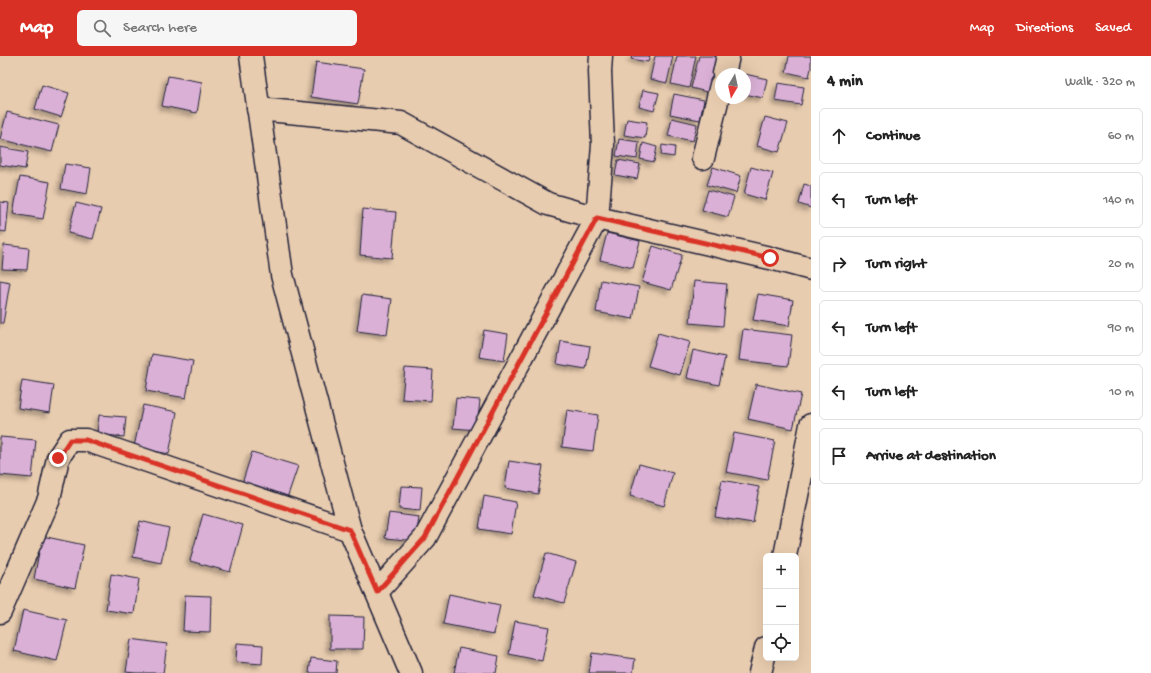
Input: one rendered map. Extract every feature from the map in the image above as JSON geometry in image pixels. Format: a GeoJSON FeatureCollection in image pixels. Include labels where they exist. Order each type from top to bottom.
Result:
{"type":"FeatureCollection","features":[{"type":"Feature","properties":{"kind":"street"},"geometry":{"type":"LineString","coordinates":[[251,56],[282,275],[350,530],[411,673]]}},
{"type":"Feature","properties":{"kind":"street"},"geometry":{"type":"LineString","coordinates":[[377,592],[425,538],[597,218],[603,145],[600,71],[601,56]]}},
{"type":"Feature","properties":{"kind":"street"},"geometry":{"type":"LineString","coordinates":[[725,68],[728,56]]}},
{"type":"Feature","properties":{"kind":"street"},"geometry":{"type":"LineString","coordinates":[[703,158],[716,104]]}},
{"type":"Feature","properties":{"kind":"street"},"geometry":{"type":"LineString","coordinates":[[258,109],[401,123],[548,204],[597,218],[762,256],[811,269]]}},
{"type":"Feature","properties":{"kind":"street"},"geometry":{"type":"LineString","coordinates":[[786,553],[811,425]]}},
{"type":"Feature","properties":{"kind":"street"},"geometry":{"type":"LineString","coordinates":[[0,612],[49,499],[58,458],[70,440],[86,440],[350,530]]}},
{"type":"Feature","properties":{"kind":"street"},"geometry":{"type":"LineString","coordinates":[[760,673],[763,660]]}},
{"type":"Feature","properties":{"kind":"building"},"geometry":{"type":"Polygon","coordinates":[[[632,56],[650,56],[648,62],[631,59],[632,56]]]}},
{"type":"Feature","properties":{"kind":"building"},"geometry":{"type":"Polygon","coordinates":[[[655,56],[673,56],[667,83],[650,79],[655,56]]]}},
{"type":"Feature","properties":{"kind":"building"},"geometry":{"type":"Polygon","coordinates":[[[677,56],[696,56],[689,88],[671,84],[677,56]]]}},
{"type":"Feature","properties":{"kind":"building"},"geometry":{"type":"Polygon","coordinates":[[[699,56],[719,57],[717,68],[715,68],[711,93],[691,88],[699,56]]]}},
{"type":"Feature","properties":{"kind":"building"},"geometry":{"type":"Polygon","coordinates":[[[789,56],[811,56],[809,77],[786,72],[789,56]]]}},
{"type":"Feature","properties":{"kind":"building"},"geometry":{"type":"Polygon","coordinates":[[[316,62],[364,69],[358,104],[311,97],[316,62]]]}},
{"type":"Feature","properties":{"kind":"building"},"geometry":{"type":"Polygon","coordinates":[[[751,75],[767,79],[763,98],[751,95],[751,75]]]}},
{"type":"Feature","properties":{"kind":"building"},"geometry":{"type":"Polygon","coordinates":[[[168,76],[202,82],[197,113],[162,106],[168,76]]]}},
{"type":"Feature","properties":{"kind":"building"},"geometry":{"type":"Polygon","coordinates":[[[778,83],[804,87],[801,105],[775,101],[778,83]]]}},
{"type":"Feature","properties":{"kind":"building"},"geometry":{"type":"Polygon","coordinates":[[[42,85],[69,93],[61,117],[35,109],[42,85]]]}},
{"type":"Feature","properties":{"kind":"building"},"geometry":{"type":"Polygon","coordinates":[[[643,90],[659,93],[654,111],[639,107],[643,90]]]}},
{"type":"Feature","properties":{"kind":"building"},"geometry":{"type":"Polygon","coordinates":[[[674,94],[704,100],[700,120],[670,114],[674,94]]]}},
{"type":"Feature","properties":{"kind":"building"},"geometry":{"type":"Polygon","coordinates":[[[7,112],[59,125],[52,152],[0,139],[7,112]]]}},
{"type":"Feature","properties":{"kind":"building"},"geometry":{"type":"Polygon","coordinates":[[[765,117],[788,123],[779,152],[757,146],[765,117]]]}},
{"type":"Feature","properties":{"kind":"building"},"geometry":{"type":"Polygon","coordinates":[[[672,118],[697,124],[693,141],[668,136],[672,118]]]}},
{"type":"Feature","properties":{"kind":"building"},"geometry":{"type":"Polygon","coordinates":[[[627,119],[647,122],[645,138],[624,135],[627,119]]]}},
{"type":"Feature","properties":{"kind":"building"},"geometry":{"type":"Polygon","coordinates":[[[619,139],[639,142],[637,159],[616,156],[619,139]]]}},
{"type":"Feature","properties":{"kind":"building"},"geometry":{"type":"Polygon","coordinates":[[[643,143],[657,147],[654,162],[640,159],[643,143]]]}},
{"type":"Feature","properties":{"kind":"building"},"geometry":{"type":"Polygon","coordinates":[[[662,145],[675,147],[674,157],[661,155],[662,145]]]}},
{"type":"Feature","properties":{"kind":"building"},"geometry":{"type":"Polygon","coordinates":[[[0,147],[28,152],[25,169],[0,165],[0,147]]]}},
{"type":"Feature","properties":{"kind":"building"},"geometry":{"type":"Polygon","coordinates":[[[618,160],[640,164],[637,179],[615,175],[618,160]]]}},
{"type":"Feature","properties":{"kind":"building"},"geometry":{"type":"Polygon","coordinates":[[[65,164],[91,168],[87,194],[61,189],[65,164]]]}},
{"type":"Feature","properties":{"kind":"building"},"geometry":{"type":"Polygon","coordinates":[[[713,167],[741,176],[736,193],[707,185],[713,167]]]}},
{"type":"Feature","properties":{"kind":"building"},"geometry":{"type":"Polygon","coordinates":[[[751,167],[773,173],[765,200],[744,194],[751,167]]]}},
{"type":"Feature","properties":{"kind":"building"},"geometry":{"type":"Polygon","coordinates":[[[20,177],[50,182],[43,219],[13,214],[20,177]]]}},
{"type":"Feature","properties":{"kind":"building"},"geometry":{"type":"Polygon","coordinates":[[[804,184],[811,186],[811,208],[799,204],[804,184]]]}},
{"type":"Feature","properties":{"kind":"building"},"geometry":{"type":"Polygon","coordinates":[[[708,190],[734,197],[728,217],[702,210],[708,190]]]}},
{"type":"Feature","properties":{"kind":"building"},"geometry":{"type":"Polygon","coordinates":[[[0,202],[9,203],[6,232],[0,231],[0,202]]]}},
{"type":"Feature","properties":{"kind":"building"},"geometry":{"type":"Polygon","coordinates":[[[76,203],[101,209],[93,239],[68,233],[76,203]]]}},
{"type":"Feature","properties":{"kind":"building"},"geometry":{"type":"Polygon","coordinates":[[[363,209],[396,212],[392,258],[360,255],[363,209]]]}},
{"type":"Feature","properties":{"kind":"building"},"geometry":{"type":"Polygon","coordinates":[[[607,233],[640,241],[633,268],[600,260],[607,233]]]}},
{"type":"Feature","properties":{"kind":"building"},"geometry":{"type":"Polygon","coordinates":[[[4,245],[29,248],[27,270],[2,269],[4,245]]]}},
{"type":"Feature","properties":{"kind":"building"},"geometry":{"type":"Polygon","coordinates":[[[653,246],[682,255],[671,290],[642,282],[653,246]]]}},
{"type":"Feature","properties":{"kind":"building"},"geometry":{"type":"Polygon","coordinates":[[[0,280],[10,282],[3,323],[0,323],[0,280]]]}},
{"type":"Feature","properties":{"kind":"building"},"geometry":{"type":"Polygon","coordinates":[[[601,280],[639,287],[633,319],[596,312],[601,280]]]}},
{"type":"Feature","properties":{"kind":"building"},"geometry":{"type":"Polygon","coordinates":[[[694,281],[727,284],[723,326],[690,323],[694,281]]]}},
{"type":"Feature","properties":{"kind":"building"},"geometry":{"type":"Polygon","coordinates":[[[758,294],[793,300],[789,326],[753,320],[758,294]]]}},
{"type":"Feature","properties":{"kind":"building"},"geometry":{"type":"Polygon","coordinates":[[[362,295],[392,299],[387,335],[357,331],[362,295]]]}},
{"type":"Feature","properties":{"kind":"building"},"geometry":{"type":"Polygon","coordinates":[[[743,329],[792,335],[788,366],[739,360],[743,329]]]}},
{"type":"Feature","properties":{"kind":"building"},"geometry":{"type":"Polygon","coordinates":[[[484,330],[508,334],[504,361],[479,357],[484,330]]]}},
{"type":"Feature","properties":{"kind":"building"},"geometry":{"type":"Polygon","coordinates":[[[658,333],[690,342],[680,375],[648,366],[658,333]]]}},
{"type":"Feature","properties":{"kind":"building"},"geometry":{"type":"Polygon","coordinates":[[[561,341],[590,346],[586,369],[557,364],[561,341]]]}},
{"type":"Feature","properties":{"kind":"building"},"geometry":{"type":"Polygon","coordinates":[[[693,350],[725,357],[719,385],[687,378],[693,350]]]}},
{"type":"Feature","properties":{"kind":"building"},"geometry":{"type":"Polygon","coordinates":[[[152,354],[193,361],[186,398],[146,391],[152,354]]]}},
{"type":"Feature","properties":{"kind":"building"},"geometry":{"type":"Polygon","coordinates":[[[405,368],[433,370],[431,401],[402,399],[405,368]]]}},
{"type":"Feature","properties":{"kind":"building"},"geometry":{"type":"Polygon","coordinates":[[[22,380],[54,385],[50,413],[18,408],[22,380]]]}},
{"type":"Feature","properties":{"kind":"building"},"geometry":{"type":"Polygon","coordinates":[[[756,384],[801,394],[793,429],[748,419],[756,384]]]}},
{"type":"Feature","properties":{"kind":"building"},"geometry":{"type":"Polygon","coordinates":[[[456,398],[480,400],[477,430],[453,428],[456,398]]]}},
{"type":"Feature","properties":{"kind":"building"},"geometry":{"type":"Polygon","coordinates":[[[143,405],[177,412],[169,454],[134,447],[143,405]]]}},
{"type":"Feature","properties":{"kind":"building"},"geometry":{"type":"Polygon","coordinates":[[[567,410],[598,415],[593,451],[562,447],[567,410]]]}},
{"type":"Feature","properties":{"kind":"building"},"geometry":{"type":"Polygon","coordinates":[[[99,415],[126,417],[124,437],[97,434],[99,415]]]}},
{"type":"Feature","properties":{"kind":"building"},"geometry":{"type":"Polygon","coordinates":[[[734,433],[775,441],[767,480],[726,472],[734,433]]]}},
{"type":"Feature","properties":{"kind":"building"},"geometry":{"type":"Polygon","coordinates":[[[0,437],[36,440],[32,478],[0,475],[0,437]]]}},
{"type":"Feature","properties":{"kind":"building"},"geometry":{"type":"Polygon","coordinates":[[[252,452],[298,466],[286,501],[241,487],[252,452]]]}},
{"type":"Feature","properties":{"kind":"building"},"geometry":{"type":"Polygon","coordinates":[[[509,461],[543,466],[538,494],[505,488],[509,461]]]}},
{"type":"Feature","properties":{"kind":"building"},"geometry":{"type":"Polygon","coordinates":[[[639,464],[673,473],[664,506],[630,496],[639,464]]]}},
{"type":"Feature","properties":{"kind":"building"},"geometry":{"type":"Polygon","coordinates":[[[722,480],[759,487],[753,523],[715,517],[722,480]]]}},
{"type":"Feature","properties":{"kind":"building"},"geometry":{"type":"Polygon","coordinates":[[[401,486],[422,487],[420,511],[399,509],[401,486]]]}},
{"type":"Feature","properties":{"kind":"building"},"geometry":{"type":"Polygon","coordinates":[[[484,496],[516,502],[511,534],[479,529],[484,496]]]}},
{"type":"Feature","properties":{"kind":"building"},"geometry":{"type":"Polygon","coordinates":[[[389,513],[419,517],[416,541],[385,538],[389,513]]]}},
{"type":"Feature","properties":{"kind":"building"},"geometry":{"type":"Polygon","coordinates":[[[203,514],[243,525],[230,572],[190,561],[203,514]]]}},
{"type":"Feature","properties":{"kind":"building"},"geometry":{"type":"Polygon","coordinates":[[[140,521],[169,528],[161,563],[133,557],[140,521]]]}},
{"type":"Feature","properties":{"kind":"building"},"geometry":{"type":"Polygon","coordinates":[[[42,536],[84,545],[75,588],[34,579],[42,536]]]}},
{"type":"Feature","properties":{"kind":"building"},"geometry":{"type":"Polygon","coordinates":[[[546,553],[576,562],[564,603],[534,595],[546,553]]]}},
{"type":"Feature","properties":{"kind":"building"},"geometry":{"type":"Polygon","coordinates":[[[111,574],[139,579],[134,614],[106,610],[111,574]]]}},
{"type":"Feature","properties":{"kind":"building"},"geometry":{"type":"Polygon","coordinates":[[[449,594],[500,605],[494,634],[443,624],[449,594]]]}},
{"type":"Feature","properties":{"kind":"building"},"geometry":{"type":"Polygon","coordinates":[[[185,595],[211,596],[210,632],[183,631],[185,595]]]}},
{"type":"Feature","properties":{"kind":"building"},"geometry":{"type":"Polygon","coordinates":[[[23,610],[67,620],[57,661],[14,651],[23,610]]]}},
{"type":"Feature","properties":{"kind":"building"},"geometry":{"type":"Polygon","coordinates":[[[330,616],[364,617],[363,649],[330,649],[330,616]]]}},
{"type":"Feature","properties":{"kind":"building"},"geometry":{"type":"Polygon","coordinates":[[[515,621],[549,627],[542,661],[509,654],[515,621]]]}},
{"type":"Feature","properties":{"kind":"building"},"geometry":{"type":"Polygon","coordinates":[[[131,639],[167,644],[163,673],[126,672],[131,639]]]}},
{"type":"Feature","properties":{"kind":"building"},"geometry":{"type":"Polygon","coordinates":[[[237,643],[263,645],[262,664],[236,662],[237,643]]]}},
{"type":"Feature","properties":{"kind":"building"},"geometry":{"type":"Polygon","coordinates":[[[459,648],[499,656],[496,673],[454,673],[459,648]]]}},
{"type":"Feature","properties":{"kind":"building"},"geometry":{"type":"Polygon","coordinates":[[[592,653],[635,659],[633,673],[589,673],[592,653]]]}},
{"type":"Feature","properties":{"kind":"building"},"geometry":{"type":"Polygon","coordinates":[[[311,658],[337,661],[336,673],[309,673],[311,658]]]}},
{"type":"Feature","properties":{"kind":"route"},"geometry":{"type":"LineString","coordinates":[[58,458],[70,440],[86,440],[350,530],[377,592],[425,538],[597,218],[770,258]]}}]}
